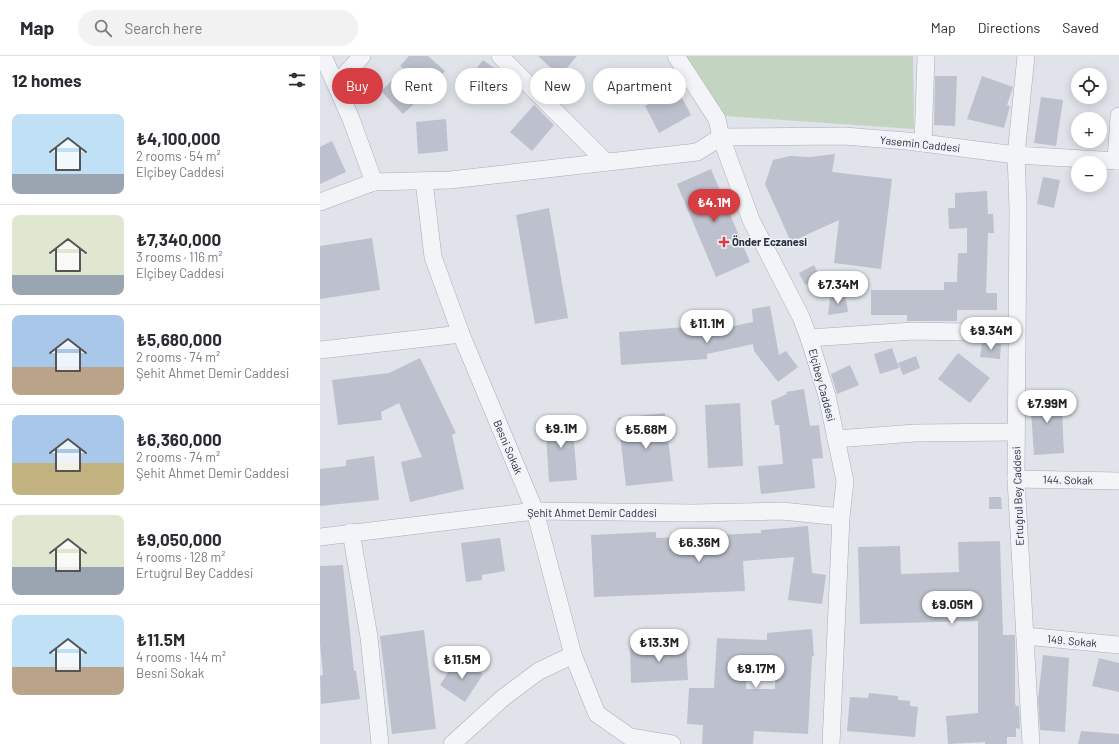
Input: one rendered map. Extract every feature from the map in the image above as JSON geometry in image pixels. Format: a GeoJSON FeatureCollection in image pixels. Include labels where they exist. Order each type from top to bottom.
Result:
{"type":"FeatureCollection","features":[{"type":"Feature","properties":{"kind":"street"},"geometry":{"type":"LineString","coordinates":[[323,56],[332,75]]}},
{"type":"Feature","properties":{"kind":"street"},"geometry":{"type":"LineString","coordinates":[[351,68],[362,56]]}},
{"type":"Feature","properties":{"kind":"street","name":"Elçibey Caddesi"},"geometry":{"type":"LineString","coordinates":[[676,56],[717,119],[721,137],[751,220],[801,317],[827,396],[845,481],[841,517],[831,744]]}},
{"type":"Feature","properties":{"kind":"street"},"geometry":{"type":"LineString","coordinates":[[923,143],[926,56]]}},
{"type":"Feature","properties":{"kind":"street","name":"Ertuğrul Bey Caddesi"},"geometry":{"type":"LineString","coordinates":[[1026,56],[1016,155],[1018,208],[1016,479],[1031,744]]}},
{"type":"Feature","properties":{"kind":"street"},"geometry":{"type":"LineString","coordinates":[[507,58],[606,162]]}},
{"type":"Feature","properties":{"kind":"street"},"geometry":{"type":"LineString","coordinates":[[345,104],[374,182]]}},
{"type":"Feature","properties":{"kind":"street"},"geometry":{"type":"LineString","coordinates":[[1118,161],[1119,116]]}},
{"type":"Feature","properties":{"kind":"street","name":"Yasemin Caddesi"},"geometry":{"type":"LineString","coordinates":[[721,137],[844,136],[923,143],[1016,155],[1118,161]]}},
{"type":"Feature","properties":{"kind":"street"},"geometry":{"type":"LineString","coordinates":[[320,202],[374,182],[424,181],[537,171],[697,152],[721,137]]}},
{"type":"Feature","properties":{"kind":"street","name":"Besni Sokak"},"geometry":{"type":"LineString","coordinates":[[424,181],[433,257],[461,334],[535,511],[573,655],[597,714],[630,737],[648,743]]}},
{"type":"Feature","properties":{"kind":"street"},"geometry":{"type":"LineString","coordinates":[[809,338],[913,331],[1016,333]]}},
{"type":"Feature","properties":{"kind":"street"},"geometry":{"type":"LineString","coordinates":[[320,350],[461,334]]}},
{"type":"Feature","properties":{"kind":"street"},"geometry":{"type":"LineString","coordinates":[[836,439],[915,434],[1016,432]]}},
{"type":"Feature","properties":{"kind":"street","name":"144. Sokak"},"geometry":{"type":"LineString","coordinates":[[1016,479],[1119,481]]}},
{"type":"Feature","properties":{"kind":"street","name":"Şehit Ahmet Demir Caddesi"},"geometry":{"type":"LineString","coordinates":[[320,537],[351,532],[535,511],[692,513],[782,512],[841,517]]}},
{"type":"Feature","properties":{"kind":"street"},"geometry":{"type":"LineString","coordinates":[[351,532],[369,637],[380,744]]}},
{"type":"Feature","properties":{"kind":"street","name":"149. Sokak"},"geometry":{"type":"LineString","coordinates":[[1025,636],[1119,645]]}},
{"type":"Feature","properties":{"kind":"street"},"geometry":{"type":"LineString","coordinates":[[452,744],[504,697],[539,671],[573,655]]}},
{"type":"Feature","properties":{"kind":"street"},"geometry":{"type":"LineString","coordinates":[[648,743],[672,744]]}},
{"type":"Feature","properties":{"kind":"green space"},"geometry":{"type":"Polygon","coordinates":[[[685,56],[913,56],[914,129],[726,116],[717,109],[685,56]]]}},
{"type":"Feature","properties":{"kind":"building"},"geometry":{"type":"Polygon","coordinates":[[[409,56],[428,56],[442,68],[403,68],[400,66],[409,56]]]}},
{"type":"Feature","properties":{"kind":"building"},"geometry":{"type":"Polygon","coordinates":[[[538,56],[577,56],[567,68],[551,68],[538,56]]]}},
{"type":"Feature","properties":{"kind":"building"},"geometry":{"type":"Polygon","coordinates":[[[483,60],[494,68],[477,68],[483,60]]]}},
{"type":"Feature","properties":{"kind":"building"},"geometry":{"type":"Polygon","coordinates":[[[935,76],[957,76],[955,126],[934,125],[935,76]]]}},
{"type":"Feature","properties":{"kind":"building"},"geometry":{"type":"Polygon","coordinates":[[[982,76],[1013,87],[1007,105],[1010,106],[1004,128],[967,119],[982,76]]]}},
{"type":"Feature","properties":{"kind":"building"},"geometry":{"type":"Polygon","coordinates":[[[391,81],[391,101],[383,93],[383,89],[391,81]]]}},
{"type":"Feature","properties":{"kind":"building"},"geometry":{"type":"Polygon","coordinates":[[[1041,97],[1063,100],[1056,146],[1034,143],[1041,97]]]}},
{"type":"Feature","properties":{"kind":"building"},"geometry":{"type":"Polygon","coordinates":[[[393,104],[414,104],[403,114],[393,104]]]}},
{"type":"Feature","properties":{"kind":"building"},"geometry":{"type":"Polygon","coordinates":[[[649,104],[685,104],[691,115],[659,133],[645,106],[649,104]]]}},
{"type":"Feature","properties":{"kind":"building"},"geometry":{"type":"Polygon","coordinates":[[[534,105],[554,125],[532,151],[510,132],[534,105]]]}},
{"type":"Feature","properties":{"kind":"building"},"geometry":{"type":"Polygon","coordinates":[[[446,119],[448,151],[418,154],[416,122],[446,119]]]}},
{"type":"Feature","properties":{"kind":"building"},"geometry":{"type":"Polygon","coordinates":[[[332,141],[346,172],[320,184],[320,147],[332,141]]]}},
{"type":"Feature","properties":{"kind":"building"},"geometry":{"type":"Polygon","coordinates":[[[835,154],[832,172],[892,179],[881,269],[834,263],[839,220],[791,242],[765,184],[773,160],[790,156],[810,157],[835,154]]]}},
{"type":"Feature","properties":{"kind":"building"},"geometry":{"type":"Polygon","coordinates":[[[711,169],[750,262],[716,277],[677,184],[711,169]]]}},
{"type":"Feature","properties":{"kind":"building"},"geometry":{"type":"Polygon","coordinates":[[[1043,177],[1060,180],[1054,208],[1037,204],[1043,177]]]}},
{"type":"Feature","properties":{"kind":"building"},"geometry":{"type":"Polygon","coordinates":[[[987,191],[988,214],[993,214],[994,233],[988,233],[986,293],[997,293],[997,310],[957,310],[957,321],[907,321],[907,315],[871,315],[871,290],[944,290],[944,282],[957,282],[958,253],[967,253],[967,228],[949,229],[948,208],[955,208],[955,193],[987,191]]]}},
{"type":"Feature","properties":{"kind":"building"},"geometry":{"type":"Polygon","coordinates":[[[549,208],[568,318],[535,324],[516,215],[549,208]]]}},
{"type":"Feature","properties":{"kind":"building"},"geometry":{"type":"Polygon","coordinates":[[[372,238],[380,290],[320,299],[320,246],[372,238]]]}},
{"type":"Feature","properties":{"kind":"building"},"geometry":{"type":"Polygon","coordinates":[[[814,265],[820,277],[805,285],[799,273],[814,265]]]}},
{"type":"Feature","properties":{"kind":"building"},"geometry":{"type":"Polygon","coordinates":[[[845,294],[848,312],[828,315],[830,297],[845,294]]]}},
{"type":"Feature","properties":{"kind":"building"},"geometry":{"type":"Polygon","coordinates":[[[770,306],[779,355],[786,351],[798,367],[778,382],[754,351],[753,344],[707,354],[707,359],[621,365],[619,332],[699,326],[700,333],[753,322],[752,309],[770,306]]]}},
{"type":"Feature","properties":{"kind":"building"},"geometry":{"type":"Polygon","coordinates":[[[982,343],[1001,344],[1000,359],[980,357],[982,343]]]}},
{"type":"Feature","properties":{"kind":"building"},"geometry":{"type":"Polygon","coordinates":[[[892,348],[899,368],[880,374],[874,354],[892,348]]]}},
{"type":"Feature","properties":{"kind":"building"},"geometry":{"type":"Polygon","coordinates":[[[958,353],[990,378],[970,403],[938,379],[958,353]]]}},
{"type":"Feature","properties":{"kind":"building"},"geometry":{"type":"Polygon","coordinates":[[[916,356],[920,368],[903,375],[898,363],[916,356]]]}},
{"type":"Feature","properties":{"kind":"building"},"geometry":{"type":"Polygon","coordinates":[[[420,358],[456,433],[452,435],[464,489],[410,502],[401,462],[422,457],[399,403],[381,412],[382,420],[338,425],[332,380],[389,373],[420,358]]]}},
{"type":"Feature","properties":{"kind":"building"},"geometry":{"type":"Polygon","coordinates":[[[850,365],[859,385],[837,394],[831,374],[850,365]]]}},
{"type":"Feature","properties":{"kind":"building"},"geometry":{"type":"Polygon","coordinates":[[[804,389],[810,426],[819,425],[823,458],[812,459],[815,488],[761,494],[758,466],[783,464],[779,425],[775,425],[771,401],[787,394],[786,392],[804,389]]]}},
{"type":"Feature","properties":{"kind":"building"},"geometry":{"type":"Polygon","coordinates":[[[1061,393],[1064,453],[1034,455],[1030,395],[1061,393]]]}},
{"type":"Feature","properties":{"kind":"building"},"geometry":{"type":"Polygon","coordinates":[[[740,403],[743,466],[708,468],[705,405],[740,403]]]}},
{"type":"Feature","properties":{"kind":"building"},"geometry":{"type":"Polygon","coordinates":[[[665,413],[673,481],[626,486],[618,418],[665,413]]]}},
{"type":"Feature","properties":{"kind":"building"},"geometry":{"type":"Polygon","coordinates":[[[572,415],[577,480],[549,482],[545,417],[572,415]]]}},
{"type":"Feature","properties":{"kind":"building"},"geometry":{"type":"Polygon","coordinates":[[[374,456],[379,500],[320,506],[320,469],[346,466],[346,460],[374,456]]]}},
{"type":"Feature","properties":{"kind":"building"},"geometry":{"type":"Polygon","coordinates":[[[989,497],[1001,497],[1002,509],[989,509],[989,497]]]}},
{"type":"Feature","properties":{"kind":"building"},"geometry":{"type":"Polygon","coordinates":[[[808,526],[812,573],[826,575],[822,604],[788,600],[794,557],[743,561],[745,591],[594,597],[591,535],[656,532],[656,538],[761,533],[761,530],[808,526]]]}},
{"type":"Feature","properties":{"kind":"building"},"geometry":{"type":"Polygon","coordinates":[[[500,538],[505,571],[482,575],[482,580],[466,582],[461,543],[500,538]]]}},
{"type":"Feature","properties":{"kind":"building"},"geometry":{"type":"Polygon","coordinates":[[[1000,541],[1003,635],[1015,635],[1015,703],[1016,706],[1019,706],[1020,729],[1016,728],[1016,737],[1007,737],[1007,744],[985,744],[985,742],[948,744],[946,716],[978,713],[978,621],[860,624],[858,547],[900,546],[901,574],[959,572],[958,542],[1000,541]]]}},
{"type":"Feature","properties":{"kind":"building"},"geometry":{"type":"Polygon","coordinates":[[[343,565],[354,671],[356,671],[360,699],[321,704],[320,676],[323,675],[320,644],[320,566],[343,565]]]}},
{"type":"Feature","properties":{"kind":"building"},"geometry":{"type":"Polygon","coordinates":[[[812,629],[814,656],[812,656],[808,734],[754,731],[753,744],[702,744],[703,725],[687,724],[689,688],[714,688],[717,638],[767,640],[767,633],[812,629]],[[776,659],[748,662],[746,689],[775,689],[776,659]]]}},
{"type":"Feature","properties":{"kind":"building"},"geometry":{"type":"Polygon","coordinates":[[[424,630],[436,729],[392,734],[380,636],[424,630]]]}},
{"type":"Feature","properties":{"kind":"building"},"geometry":{"type":"Polygon","coordinates":[[[686,642],[688,680],[631,683],[630,645],[686,642]]]}},
{"type":"Feature","properties":{"kind":"building"},"geometry":{"type":"Polygon","coordinates":[[[1043,655],[1069,658],[1065,732],[1040,730],[1038,699],[1043,655]]]}},
{"type":"Feature","properties":{"kind":"building"},"geometry":{"type":"Polygon","coordinates":[[[458,657],[483,674],[465,702],[440,685],[458,657]]]}},
{"type":"Feature","properties":{"kind":"building"},"geometry":{"type":"Polygon","coordinates":[[[1099,658],[1119,663],[1119,692],[1092,686],[1099,658]]]}},
{"type":"Feature","properties":{"kind":"building"},"geometry":{"type":"Polygon","coordinates":[[[869,693],[898,696],[898,700],[910,701],[910,706],[918,707],[915,737],[847,731],[850,697],[868,698],[869,693]]]}},
{"type":"Feature","properties":{"kind":"building"},"geometry":{"type":"Polygon","coordinates":[[[1081,731],[1119,734],[1119,744],[1078,744],[1081,731]]]}},
{"type":"Feature","properties":{"kind":"place","name":"Önder Eczanesi"},"geometry":{"type":"Point","coordinates":[724,242]}}]}
